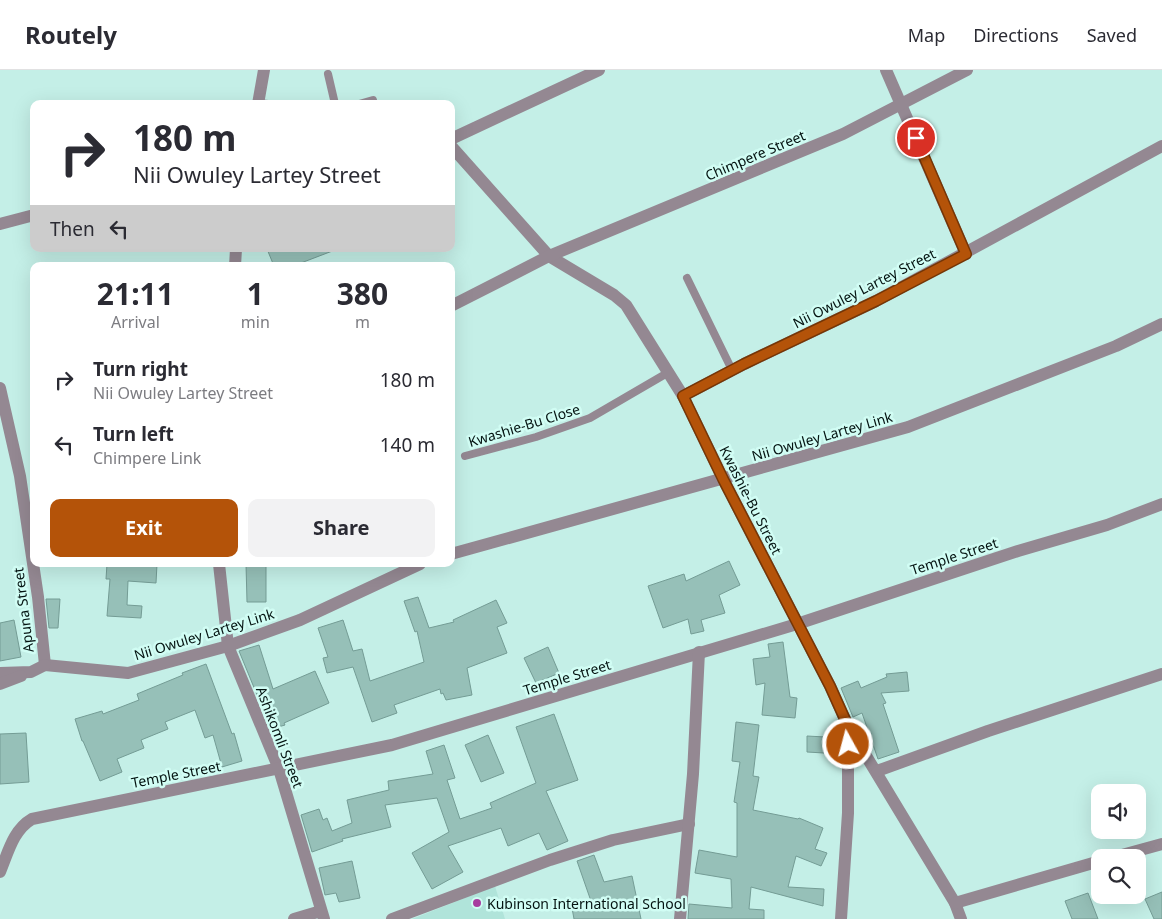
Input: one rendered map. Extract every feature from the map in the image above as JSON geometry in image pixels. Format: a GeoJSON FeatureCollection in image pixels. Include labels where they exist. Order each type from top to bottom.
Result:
{"type":"FeatureCollection","features":[{"type":"Feature","properties":{"kind":"street"},"geometry":{"type":"LineString","coordinates":[[259,100],[264,70]]}},
{"type":"Feature","properties":{"kind":"street"},"geometry":{"type":"LineString","coordinates":[[455,137],[599,70]]}},
{"type":"Feature","properties":{"kind":"street"},"geometry":{"type":"LineString","coordinates":[[886,70],[966,254]]}},
{"type":"Feature","properties":{"kind":"street","name":"Chimpere Street"},"geometry":{"type":"LineString","coordinates":[[455,304],[549,256],[843,134],[967,70]]}},
{"type":"Feature","properties":{"kind":"street","name":"Nii Owuley Lartey Street"},"geometry":{"type":"LineString","coordinates":[[683,396],[732,370],[876,301],[966,254],[1162,146]]}},
{"type":"Feature","properties":{"kind":"street","name":"Kwashie-Bu Street"},"geometry":{"type":"LineString","coordinates":[[455,150],[549,256],[614,295],[626,305],[683,396],[723,479],[830,686],[848,726],[877,771],[955,903],[961,919]]}},
{"type":"Feature","properties":{"kind":"street"},"geometry":{"type":"LineString","coordinates":[[0,224],[30,216]]}},
{"type":"Feature","properties":{"kind":"street","name":"Nii Owuley Lartey Link"},"geometry":{"type":"LineString","coordinates":[[455,553],[908,427],[1116,346],[1162,324]]}},
{"type":"Feature","properties":{"kind":"street","name":"Apuna Street"},"geometry":{"type":"LineString","coordinates":[[0,388],[20,476],[30,544]]}},
{"type":"Feature","properties":{"kind":"street","name":"Temple Street"},"geometry":{"type":"LineString","coordinates":[[0,872],[16,832],[24,823],[32,819],[392,746],[797,624],[1018,551],[1107,525],[1162,504]]}},
{"type":"Feature","properties":{"kind":"street","name":"Apuna Street"},"geometry":{"type":"LineString","coordinates":[[0,673],[31,672],[45,664],[33,567]]}},
{"type":"Feature","properties":{"kind":"street","name":"Ashikomli Street"},"geometry":{"type":"LineString","coordinates":[[219,567],[228,646],[278,769],[323,915]]}},
{"type":"Feature","properties":{"kind":"street","name":"Nii Owuley Lartey Link"},"geometry":{"type":"LineString","coordinates":[[45,664],[128,673],[228,646],[300,620],[414,567]]}},
{"type":"Feature","properties":{"kind":"street"},"geometry":{"type":"LineString","coordinates":[[680,919],[689,824],[699,652]]}},
{"type":"Feature","properties":{"kind":"street"},"geometry":{"type":"LineString","coordinates":[[0,684],[31,672]]}},
{"type":"Feature","properties":{"kind":"street"},"geometry":{"type":"LineString","coordinates":[[877,771],[988,731],[1162,674]]}},
{"type":"Feature","properties":{"kind":"street"},"geometry":{"type":"LineString","coordinates":[[841,919],[848,813],[848,726]]}},
{"type":"Feature","properties":{"kind":"street"},"geometry":{"type":"LineString","coordinates":[[392,919],[550,860],[613,840],[689,824]]}},
{"type":"Feature","properties":{"kind":"street"},"geometry":{"type":"LineString","coordinates":[[1144,849],[1162,844]]}},
{"type":"Feature","properties":{"kind":"street"},"geometry":{"type":"LineString","coordinates":[[955,903],[1091,864]]}},
{"type":"Feature","properties":{"kind":"street"},"geometry":{"type":"LineString","coordinates":[[294,919],[323,915]]}},
{"type":"Feature","properties":{"kind":"lane"},"geometry":{"type":"LineString","coordinates":[[328,74],[334,100]]}},
{"type":"Feature","properties":{"kind":"lane"},"geometry":{"type":"LineString","coordinates":[[687,278],[732,370]]}},
{"type":"Feature","properties":{"kind":"lane","name":"Kwashie-Bu Close"},"geometry":{"type":"LineString","coordinates":[[465,456],[536,437],[590,418],[669,372]]}},
{"type":"Feature","properties":{"kind":"shaded area","name":"Kubinson International School"},"geometry":{"type":"Polygon","coordinates":[[[495,886],[505,919],[412,919],[495,886]]]}},
{"type":"Feature","properties":{"kind":"building"},"geometry":{"type":"Polygon","coordinates":[[[268,252],[330,252],[304,262],[272,262],[268,252]]]}},
{"type":"Feature","properties":{"kind":"building"},"geometry":{"type":"Polygon","coordinates":[[[729,561],[740,585],[719,595],[725,613],[701,620],[704,631],[691,634],[688,619],[663,628],[648,586],[684,574],[686,581],[729,561]]]}},
{"type":"Feature","properties":{"kind":"building"},"geometry":{"type":"Polygon","coordinates":[[[107,567],[157,567],[156,583],[128,581],[127,605],[142,606],[141,618],[107,616],[110,579],[106,579],[107,567]]]}},
{"type":"Feature","properties":{"kind":"building"},"geometry":{"type":"Polygon","coordinates":[[[246,567],[266,567],[266,602],[247,602],[246,567]]]}},
{"type":"Feature","properties":{"kind":"building"},"geometry":{"type":"Polygon","coordinates":[[[418,597],[429,628],[454,622],[453,620],[496,600],[507,623],[497,627],[507,653],[467,668],[472,695],[446,700],[443,693],[441,694],[440,689],[394,705],[397,713],[372,722],[353,667],[327,673],[323,658],[328,657],[318,628],[343,620],[353,651],[362,649],[370,681],[424,662],[417,631],[415,632],[404,601],[418,597]]]}},
{"type":"Feature","properties":{"kind":"building"},"geometry":{"type":"Polygon","coordinates":[[[46,599],[60,599],[58,628],[49,628],[46,599]]]}},
{"type":"Feature","properties":{"kind":"building"},"geometry":{"type":"Polygon","coordinates":[[[14,620],[21,657],[0,661],[0,623],[14,620]]]}},
{"type":"Feature","properties":{"kind":"building"},"geometry":{"type":"Polygon","coordinates":[[[783,642],[790,697],[797,698],[795,718],[762,715],[765,683],[756,685],[753,659],[770,657],[768,644],[783,642]]]}},
{"type":"Feature","properties":{"kind":"building"},"geometry":{"type":"Polygon","coordinates":[[[259,645],[273,689],[315,671],[329,703],[284,723],[285,725],[271,729],[239,651],[259,645]]]}},
{"type":"Feature","properties":{"kind":"building"},"geometry":{"type":"Polygon","coordinates":[[[548,647],[559,673],[536,683],[524,658],[548,647]]]}},
{"type":"Feature","properties":{"kind":"building"},"geometry":{"type":"Polygon","coordinates":[[[206,664],[232,734],[234,733],[242,761],[222,767],[213,735],[205,738],[195,710],[165,722],[168,729],[141,740],[144,748],[117,759],[122,772],[100,781],[82,741],[75,719],[102,711],[103,714],[139,700],[137,694],[206,664]]]}},
{"type":"Feature","properties":{"kind":"building"},"geometry":{"type":"Polygon","coordinates":[[[907,672],[909,691],[881,693],[886,703],[883,704],[899,752],[878,759],[862,713],[853,717],[841,688],[858,681],[861,688],[887,677],[886,674],[907,672]]]}},
{"type":"Feature","properties":{"kind":"building"},"geometry":{"type":"Polygon","coordinates":[[[554,714],[578,780],[546,791],[568,841],[547,850],[539,833],[508,846],[501,828],[448,846],[463,872],[432,889],[412,853],[449,832],[437,798],[385,805],[391,827],[342,839],[343,841],[312,852],[301,815],[319,809],[323,820],[327,818],[332,831],[352,823],[347,800],[389,790],[388,781],[433,774],[426,751],[444,745],[455,778],[447,780],[460,819],[492,808],[490,803],[536,783],[516,727],[554,714]]]}},
{"type":"Feature","properties":{"kind":"building"},"geometry":{"type":"Polygon","coordinates":[[[736,722],[759,725],[753,776],[759,777],[753,810],[799,818],[823,828],[815,849],[827,853],[821,866],[796,856],[788,887],[824,889],[823,906],[751,887],[749,909],[764,910],[764,919],[688,919],[689,904],[732,908],[731,879],[695,873],[699,850],[737,857],[737,803],[734,802],[740,762],[732,761],[736,722]]]}},
{"type":"Feature","properties":{"kind":"building"},"geometry":{"type":"Polygon","coordinates":[[[26,733],[29,782],[0,784],[0,734],[26,733]]]}},
{"type":"Feature","properties":{"kind":"building"},"geometry":{"type":"Polygon","coordinates":[[[488,735],[504,773],[481,782],[465,745],[488,735]]]}},
{"type":"Feature","properties":{"kind":"building"},"geometry":{"type":"Polygon","coordinates":[[[807,736],[825,737],[824,753],[807,752],[807,736]]]}},
{"type":"Feature","properties":{"kind":"building"},"geometry":{"type":"Polygon","coordinates":[[[594,855],[604,882],[632,876],[641,919],[574,919],[572,908],[592,904],[577,861],[594,855]]]}},
{"type":"Feature","properties":{"kind":"building"},"geometry":{"type":"Polygon","coordinates":[[[352,861],[360,898],[339,902],[336,893],[325,895],[319,868],[352,861]]]}},
{"type":"Feature","properties":{"kind":"building"},"geometry":{"type":"Polygon","coordinates":[[[1162,892],[1162,919],[1154,919],[1146,899],[1162,892]]]}},
{"type":"Feature","properties":{"kind":"building"},"geometry":{"type":"Polygon","coordinates":[[[1088,893],[1098,919],[1072,919],[1065,901],[1088,893]]]}},
{"type":"Feature","properties":{"kind":"place","name":"Kubinson International School"},"geometry":{"type":"Point","coordinates":[477,903]}},
{"type":"Feature","properties":{"kind":"route"},"geometry":{"type":"LineString","coordinates":[[848,744],[848,726],[830,686],[723,479],[683,396],[744,364],[876,301],[966,254],[916,138]]}}]}
